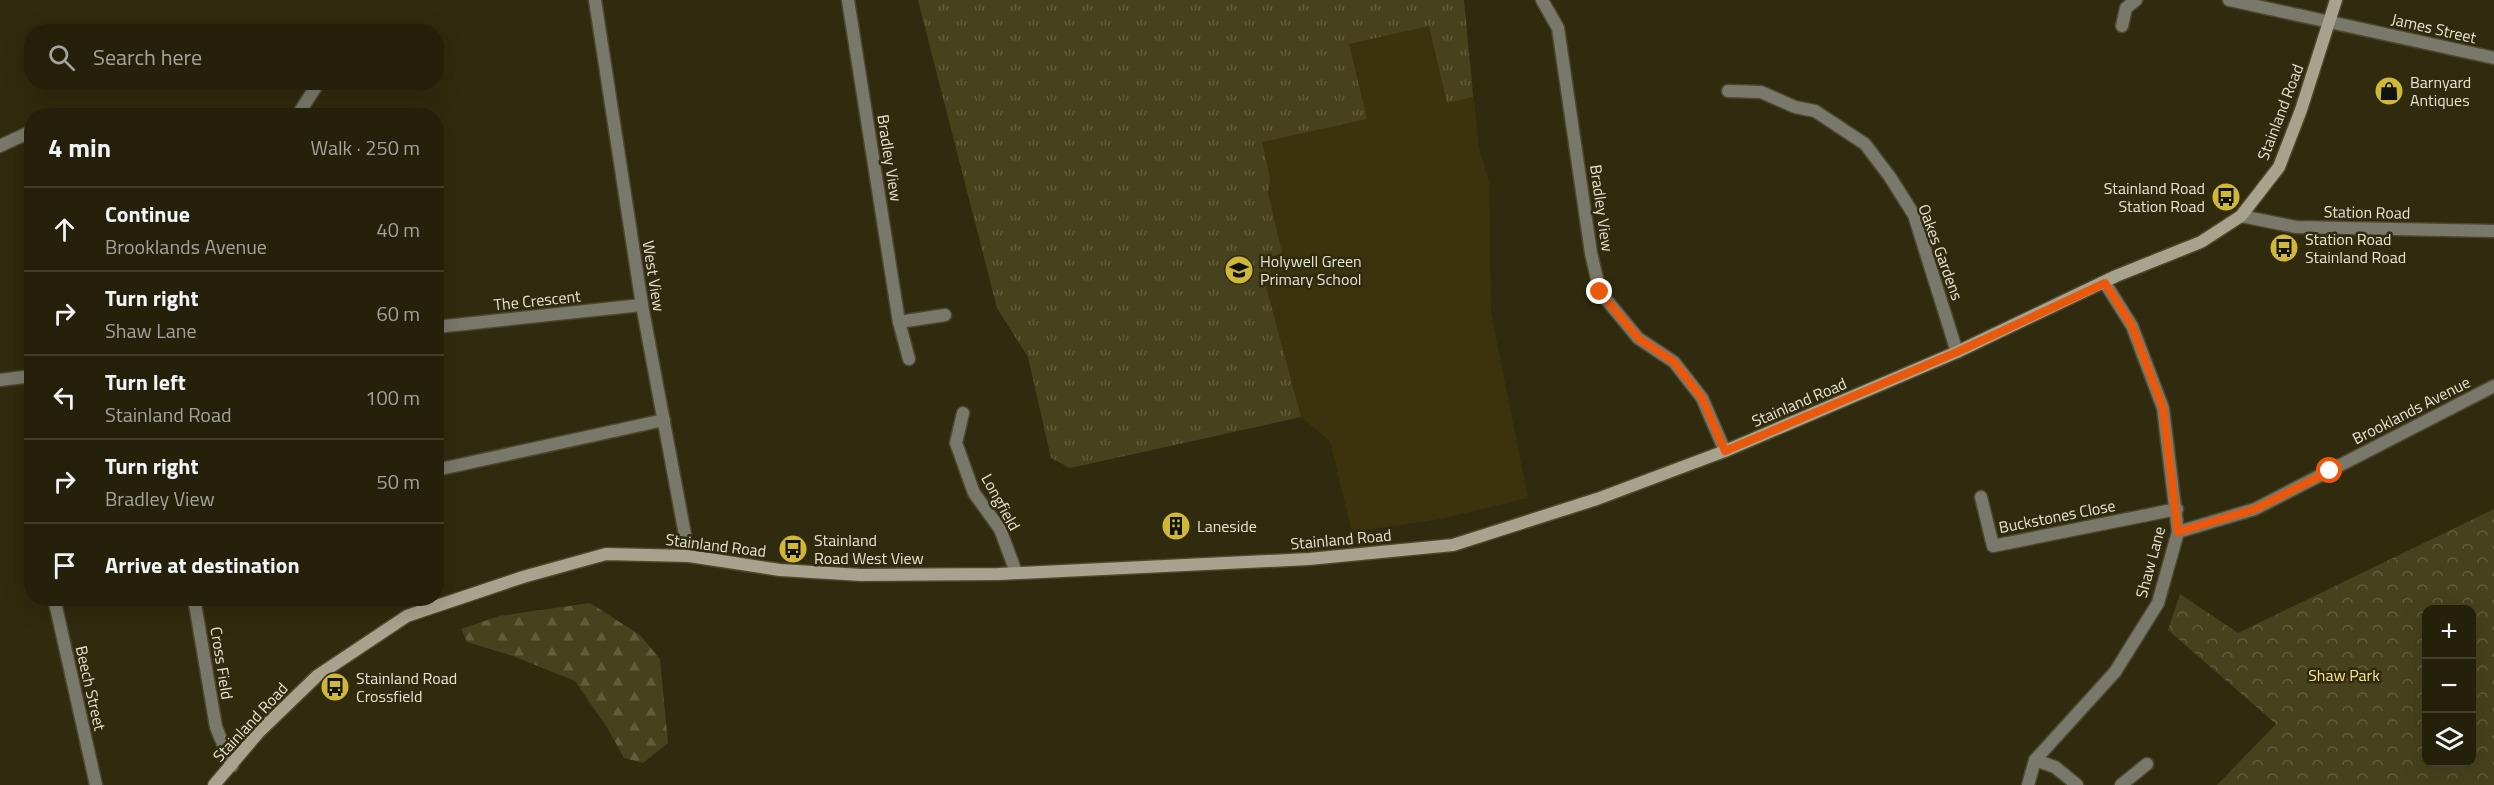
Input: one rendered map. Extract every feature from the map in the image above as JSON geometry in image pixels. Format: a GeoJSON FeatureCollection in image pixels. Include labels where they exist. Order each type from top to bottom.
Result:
{"type":"FeatureCollection","features":[{"type":"Feature","properties":{"kind":"main road","name":"Stainland Road"},"geometry":{"type":"LineString","coordinates":[[444,604],[523,577],[606,554],[689,556],[780,570],[861,575],[999,574],[1309,560],[1453,545],[1597,499],[1725,451],[1957,352],[2105,283],[2201,242],[2241,216],[2279,167],[2331,22],[2336,0]]}},
{"type":"Feature","properties":{"kind":"main road","name":"Stainland Road"},"geometry":{"type":"LineString","coordinates":[[214,785],[258,733],[317,676],[407,616],[437,606]]}},
{"type":"Feature","properties":{"kind":"street","name":"West View"},"geometry":{"type":"LineString","coordinates":[[595,0],[642,305],[689,556]]}},
{"type":"Feature","properties":{"kind":"street","name":"Bradley View"},"geometry":{"type":"LineString","coordinates":[[848,0],[899,322],[909,359]]}},
{"type":"Feature","properties":{"kind":"street","name":"Bradley View"},"geometry":{"type":"LineString","coordinates":[[1542,0],[1558,28],[1591,253],[1600,292],[1638,338],[1674,362],[1702,398],[1725,451]]}},
{"type":"Feature","properties":{"kind":"street"},"geometry":{"type":"LineString","coordinates":[[2122,26],[2126,8],[2136,0]]}},
{"type":"Feature","properties":{"kind":"street","name":"James Street"},"geometry":{"type":"LineString","coordinates":[[2229,0],[2494,58]]}},
{"type":"Feature","properties":{"kind":"street"},"geometry":{"type":"LineString","coordinates":[[302,108],[314,90]]}},
{"type":"Feature","properties":{"kind":"street","name":"Oakes Gardens"},"geometry":{"type":"LineString","coordinates":[[1728,91],[1761,92],[1795,107],[1815,111],[1865,144],[1890,177],[1914,215],[1957,352]]}},
{"type":"Feature","properties":{"kind":"street"},"geometry":{"type":"LineString","coordinates":[[0,146],[24,135]]}},
{"type":"Feature","properties":{"kind":"street","name":"Station Road"},"geometry":{"type":"LineString","coordinates":[[2241,216],[2296,227],[2494,231]]}},
{"type":"Feature","properties":{"kind":"street","name":"Shaw Lane"},"geometry":{"type":"LineString","coordinates":[[2028,785],[2035,760],[2115,672],[2158,603],[2178,532],[2163,408],[2132,326],[2105,283]]}},
{"type":"Feature","properties":{"kind":"street","name":"The Crescent"},"geometry":{"type":"LineString","coordinates":[[444,326],[642,305]]}},
{"type":"Feature","properties":{"kind":"street"},"geometry":{"type":"LineString","coordinates":[[899,322],[945,315]]}},
{"type":"Feature","properties":{"kind":"street"},"geometry":{"type":"LineString","coordinates":[[0,380],[24,377]]}},
{"type":"Feature","properties":{"kind":"street","name":"Brooklands Avenue"},"geometry":{"type":"LineString","coordinates":[[2178,532],[2255,509],[2494,386]]}},
{"type":"Feature","properties":{"kind":"street","name":"Longfield"},"geometry":{"type":"LineString","coordinates":[[963,413],[956,443],[974,493],[1000,529],[1016,572]]}},
{"type":"Feature","properties":{"kind":"street"},"geometry":{"type":"LineString","coordinates":[[444,468],[664,420]]}},
{"type":"Feature","properties":{"kind":"street","name":"Buckstones Close"},"geometry":{"type":"LineString","coordinates":[[1982,496],[1993,546],[2177,509]]}},
{"type":"Feature","properties":{"kind":"street","name":"Beech Street"},"geometry":{"type":"LineString","coordinates":[[56,606],[96,785]]}},
{"type":"Feature","properties":{"kind":"street","name":"Cross Field"},"geometry":{"type":"LineString","coordinates":[[195,606],[216,727],[231,766]]}},
{"type":"Feature","properties":{"kind":"street"},"geometry":{"type":"LineString","coordinates":[[2035,760],[2055,767],[2077,785]]}},
{"type":"Feature","properties":{"kind":"street"},"geometry":{"type":"LineString","coordinates":[[2121,785],[2147,764]]}},
{"type":"Feature","properties":{"kind":"shaded area","name":"Holywell Green Primary School"},"geometry":{"type":"Polygon","coordinates":[[[918,0],[1464,0],[1479,148],[1489,182],[1491,313],[1528,498],[1441,519],[1352,532],[1330,441],[1301,417],[1070,468],[1051,458],[1028,357],[997,308],[918,0]]]}},
{"type":"Feature","properties":{"kind":"green space","name":"Holywell Green Primary School"},"geometry":{"type":"Polygon","coordinates":[[[918,0],[1464,0],[1473,97],[1447,103],[1429,26],[1349,44],[1367,119],[1262,142],[1270,178],[1268,193],[1282,253],[1267,258],[1272,278],[1265,283],[1301,417],[1070,468],[1051,458],[1028,357],[997,308],[918,0]]]}},
{"type":"Feature","properties":{"kind":"green space","name":"Shaw Park"},"geometry":{"type":"Polygon","coordinates":[[[2494,509],[2494,785],[2217,785],[2276,724],[2168,630],[2180,594],[2238,633],[2494,509]]]}},
{"type":"Feature","properties":{"kind":"green space"},"geometry":{"type":"Polygon","coordinates":[[[590,603],[640,635],[660,659],[668,743],[643,763],[624,758],[608,729],[575,681],[513,656],[467,642],[461,629],[499,616],[590,603]]]}},
{"type":"Feature","properties":{"kind":"place","name":"Barnyard Antiques"},"geometry":{"type":"Point","coordinates":[2389,91]}},
{"type":"Feature","properties":{"kind":"place","name":"Stainland Road Station Road"},"geometry":{"type":"Point","coordinates":[2226,197]}},
{"type":"Feature","properties":{"kind":"place","name":"Station Road Stainland Road"},"geometry":{"type":"Point","coordinates":[2284,248]}},
{"type":"Feature","properties":{"kind":"place","name":"Holywell Green Primary School"},"geometry":{"type":"Point","coordinates":[1239,270]}},
{"type":"Feature","properties":{"kind":"place","name":"Laneside"},"geometry":{"type":"Point","coordinates":[1176,526]}},
{"type":"Feature","properties":{"kind":"place","name":"Stainland Road West View"},"geometry":{"type":"Point","coordinates":[793,549]}},
{"type":"Feature","properties":{"kind":"place","name":"Stainland Road Crossfield"},"geometry":{"type":"Point","coordinates":[335,687]}},
{"type":"Feature","properties":{"kind":"route"},"geometry":{"type":"LineString","coordinates":[[1600,292],[1638,338],[1674,362],[1702,398],[1725,451],[1957,352],[2105,283],[2132,326],[2163,408],[2178,532],[2255,509],[2330,471]]}}]}
